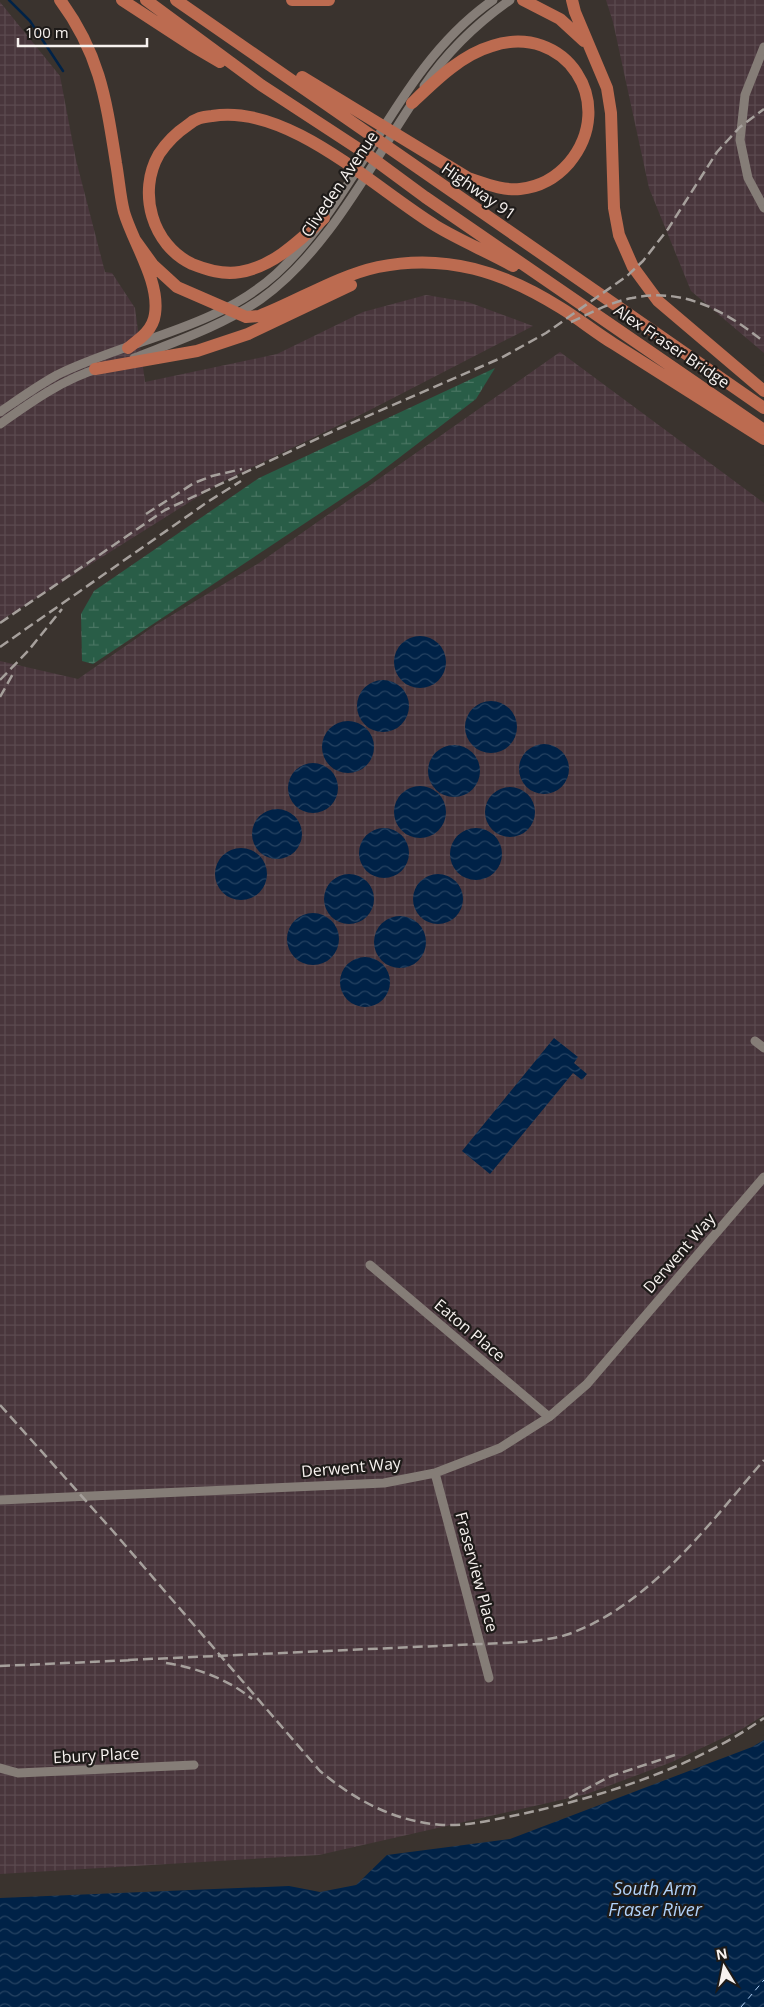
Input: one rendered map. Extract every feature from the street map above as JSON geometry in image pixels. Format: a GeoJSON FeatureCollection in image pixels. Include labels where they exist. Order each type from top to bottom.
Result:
{"type":"FeatureCollection","features":[{"type":"Feature","properties":{"kind":"highway"},"geometry":{"type":"LineString","coordinates":[[50,0],[93,56]]}},
{"type":"Feature","properties":{"kind":"highway"},"geometry":{"type":"LineString","coordinates":[[60,0],[80,29],[93,56],[108,110],[124,212],[152,283],[155,313],[153,322],[146,334],[128,348]]}},
{"type":"Feature","properties":{"kind":"highway"},"geometry":{"type":"LineString","coordinates":[[122,0],[191,45],[261,85]]}},
{"type":"Feature","properties":{"kind":"highway"},"geometry":{"type":"LineString","coordinates":[[146,0],[261,85],[368,155],[560,290]]}},
{"type":"Feature","properties":{"kind":"highway","name":"Highway 91"},"geometry":{"type":"LineString","coordinates":[[176,0],[574,278],[764,408]]}},
{"type":"Feature","properties":{"kind":"highway"},"geometry":{"type":"LineString","coordinates":[[292,0],[328,0]]}},
{"type":"Feature","properties":{"kind":"highway"},"geometry":{"type":"LineString","coordinates":[[523,0],[560,19],[579,34],[589,47]]}},
{"type":"Feature","properties":{"kind":"highway"},"geometry":{"type":"LineString","coordinates":[[572,0],[589,47],[608,88],[611,113],[614,208],[619,235],[633,267],[658,302],[764,391]]}},
{"type":"Feature","properties":{"kind":"highway"},"geometry":{"type":"LineString","coordinates":[[212,24],[468,178],[493,186],[519,189],[542,184],[560,173],[578,152],[588,130],[590,113],[581,79],[570,65],[556,53],[545,47],[534,43],[510,41],[491,46],[470,56],[429,87],[412,103]]}},
{"type":"Feature","properties":{"kind":"highway"},"geometry":{"type":"LineString","coordinates":[[324,218],[278,256],[255,268],[239,272],[204,269],[183,259],[166,244],[154,224],[149,201],[150,178],[158,155],[172,137],[196,118],[226,113],[272,121],[287,127],[325,150],[437,226],[560,290]]}},
{"type":"Feature","properties":{"kind":"highway"},"geometry":{"type":"LineString","coordinates":[[135,240],[153,265],[176,287],[246,317],[260,316],[341,280],[377,267],[406,263],[442,262],[462,265],[500,277],[543,298],[764,439]]}},
{"type":"Feature","properties":{"kind":"highway"},"geometry":{"type":"LineString","coordinates":[[95,369],[197,351],[248,334],[343,288],[406,263]]}},
{"type":"Feature","properties":{"kind":"highway","name":"Alex Fraser Bridge"},"geometry":{"type":"LineString","coordinates":[[560,290],[764,430]]}},
{"type":"Feature","properties":{"kind":"street","name":"Cliveden Avenue"},"geometry":{"type":"LineString","coordinates":[[0,412],[32,389],[58,375],[260,299],[299,265],[317,245],[347,193],[400,112],[418,76],[440,48],[493,0]]}},
{"type":"Feature","properties":{"kind":"street","name":"Cliveden Avenue"},"geometry":{"type":"LineString","coordinates":[[400,112],[412,103],[449,54],[489,14],[510,0]]}},
{"type":"Feature","properties":{"kind":"street"},"geometry":{"type":"LineString","coordinates":[[764,47],[745,95],[740,140],[748,178],[764,208]]}},
{"type":"Feature","properties":{"kind":"street","name":"Cliveden Avenue"},"geometry":{"type":"LineString","coordinates":[[0,424],[37,398],[95,369],[132,359],[217,324],[292,259],[309,240],[324,218],[347,193]]}},
{"type":"Feature","properties":{"kind":"street"},"geometry":{"type":"LineString","coordinates":[[755,1041],[764,1048]]}},
{"type":"Feature","properties":{"kind":"street","name":"Derwent Way"},"geometry":{"type":"LineString","coordinates":[[0,1500],[384,1483],[435,1473],[500,1448],[549,1417],[587,1384],[764,1177]]}},
{"type":"Feature","properties":{"kind":"street","name":"Eaton Place"},"geometry":{"type":"LineString","coordinates":[[370,1265],[549,1417]]}},
{"type":"Feature","properties":{"kind":"street","name":"Fraserview Place"},"geometry":{"type":"LineString","coordinates":[[435,1473],[489,1678]]}},
{"type":"Feature","properties":{"kind":"street","name":"Ebury Place"},"geometry":{"type":"LineString","coordinates":[[0,1768],[18,1773],[194,1765]]}},
{"type":"Feature","properties":{"kind":"shaded area"},"geometry":{"type":"Polygon","coordinates":[[[606,0],[764,0],[764,353],[691,291],[649,188],[613,22],[606,0]]]}},
{"type":"Feature","properties":{"kind":"shaded area"},"geometry":{"type":"Polygon","coordinates":[[[0,2],[60,76],[76,160],[105,272],[112,273],[135,308],[145,382],[277,354],[363,312],[426,295],[468,302],[533,326],[368,411],[220,483],[0,621],[0,2]]]}},
{"type":"Feature","properties":{"kind":"shaded area"},"geometry":{"type":"Polygon","coordinates":[[[560,352],[764,503],[764,1715],[742,1729],[672,1762],[587,1794],[319,1855],[0,1874],[0,661],[78,679],[157,624],[259,563],[560,352]]]}},
{"type":"Feature","properties":{"kind":"green space"},"geometry":{"type":"Polygon","coordinates":[[[495,368],[476,399],[370,480],[93,664],[82,661],[81,614],[94,591],[259,478],[495,368]]]}},
{"type":"Feature","properties":{"kind":"water"},"geometry":{"type":"Polygon","coordinates":[[[420,636],[434,640],[442,648],[446,662],[442,676],[434,684],[420,688],[406,684],[398,676],[394,662],[398,648],[406,640],[420,636]]]}},
{"type":"Feature","properties":{"kind":"water"},"geometry":{"type":"Polygon","coordinates":[[[378,680],[388,680],[397,684],[405,692],[409,706],[405,720],[397,728],[388,732],[378,732],[369,728],[361,720],[357,711],[357,701],[361,692],[369,684],[378,680]]]}},
{"type":"Feature","properties":{"kind":"water"},"geometry":{"type":"Polygon","coordinates":[[[491,701],[505,705],[513,713],[517,727],[513,741],[505,749],[491,753],[477,749],[469,741],[465,727],[469,713],[477,705],[491,701]]]}},
{"type":"Feature","properties":{"kind":"water"},"geometry":{"type":"Polygon","coordinates":[[[348,721],[358,723],[366,729],[372,737],[374,747],[372,757],[366,765],[358,771],[348,773],[338,771],[330,765],[324,757],[322,747],[324,737],[330,729],[338,723],[348,721]]]}},
{"type":"Feature","properties":{"kind":"water"},"geometry":{"type":"Polygon","coordinates":[[[544,744],[553,746],[564,755],[569,769],[567,778],[558,789],[544,794],[535,792],[524,783],[519,769],[521,760],[530,749],[544,744]]]}},
{"type":"Feature","properties":{"kind":"water"},"geometry":{"type":"Polygon","coordinates":[[[449,745],[459,745],[468,749],[476,757],[480,771],[476,785],[468,793],[459,797],[449,797],[440,793],[432,785],[428,776],[428,766],[432,757],[440,749],[449,745]]]}},
{"type":"Feature","properties":{"kind":"water"},"geometry":{"type":"Polygon","coordinates":[[[313,763],[323,765],[331,770],[336,778],[338,788],[336,798],[331,806],[323,811],[313,813],[303,811],[295,806],[290,798],[288,788],[290,778],[295,770],[303,765],[313,763]]]}},
{"type":"Feature","properties":{"kind":"water"},"geometry":{"type":"Polygon","coordinates":[[[420,786],[430,788],[438,794],[444,802],[446,812],[444,822],[438,830],[430,836],[420,838],[410,836],[402,830],[396,822],[394,812],[396,802],[402,794],[410,788],[420,786]]]}},
{"type":"Feature","properties":{"kind":"water"},"geometry":{"type":"Polygon","coordinates":[[[505,787],[515,787],[528,794],[535,807],[535,817],[528,830],[515,837],[505,837],[496,833],[489,826],[485,817],[485,807],[489,798],[496,791],[505,787]]]}},
{"type":"Feature","properties":{"kind":"water"},"geometry":{"type":"Polygon","coordinates":[[[272,809],[282,809],[295,816],[302,829],[302,839],[295,852],[282,859],[272,859],[263,855],[256,848],[252,839],[252,829],[256,820],[263,813],[272,809]]]}},
{"type":"Feature","properties":{"kind":"water"},"geometry":{"type":"Polygon","coordinates":[[[384,828],[394,830],[402,835],[407,843],[409,853],[407,863],[402,871],[394,876],[384,878],[374,876],[366,871],[361,863],[359,853],[361,843],[366,835],[374,830],[384,828]]]}},
{"type":"Feature","properties":{"kind":"water"},"geometry":{"type":"Polygon","coordinates":[[[476,828],[486,830],[494,836],[500,844],[502,854],[500,864],[494,872],[486,878],[476,880],[466,878],[458,872],[452,864],[450,854],[452,844],[458,836],[466,830],[476,828]]]}},
{"type":"Feature","properties":{"kind":"water"},"geometry":{"type":"Polygon","coordinates":[[[241,848],[251,850],[259,856],[265,864],[267,874],[265,884],[259,892],[251,898],[241,900],[231,898],[223,892],[217,884],[215,874],[217,864],[223,856],[231,850],[241,848]]]}},
{"type":"Feature","properties":{"kind":"water"},"geometry":{"type":"Polygon","coordinates":[[[344,874],[354,874],[367,881],[374,894],[374,904],[367,917],[354,924],[344,924],[335,920],[328,913],[324,904],[324,894],[328,885],[335,878],[344,874]]]}},
{"type":"Feature","properties":{"kind":"water"},"geometry":{"type":"Polygon","coordinates":[[[438,874],[448,876],[456,881],[461,889],[463,899],[461,909],[456,917],[448,922],[438,924],[428,922],[420,917],[415,909],[413,899],[415,889],[420,881],[428,876],[438,874]]]}},
{"type":"Feature","properties":{"kind":"water"},"geometry":{"type":"Polygon","coordinates":[[[313,913],[323,915],[331,921],[337,929],[339,939],[337,949],[331,957],[323,963],[313,965],[303,963],[295,957],[289,949],[287,939],[289,929],[295,921],[303,915],[313,913]]]}},
{"type":"Feature","properties":{"kind":"water"},"geometry":{"type":"Polygon","coordinates":[[[400,916],[410,918],[418,924],[424,932],[426,942],[424,952],[418,960],[410,966],[400,968],[390,966],[382,960],[376,952],[374,942],[376,932],[382,924],[390,918],[400,916]]]}},
{"type":"Feature","properties":{"kind":"water"},"geometry":{"type":"Polygon","coordinates":[[[360,957],[370,957],[383,964],[390,977],[390,987],[383,1000],[370,1007],[360,1007],[351,1003],[344,996],[340,987],[340,977],[344,968],[351,961],[360,957]]]}},
{"type":"Feature","properties":{"kind":"water"},"geometry":{"type":"Polygon","coordinates":[[[554,1038],[578,1057],[574,1063],[587,1074],[582,1080],[573,1073],[490,1174],[462,1151],[554,1038]]]}},
{"type":"Feature","properties":{"kind":"water","name":"South Arm Fraser River"},"geometry":{"type":"Polygon","coordinates":[[[764,1740],[764,2007],[0,2007],[0,1898],[289,1886],[320,1892],[356,1885],[387,1855],[510,1839],[752,1747],[764,1740]]]}},
{"type":"Feature","properties":{"kind":"waterway"},"geometry":{"type":"LineString","coordinates":[[9,0],[30,21],[63,71]]}},
{"type":"Feature","properties":{"kind":"ferry route"},"geometry":{"type":"LineString","coordinates":[[741,2007],[764,1980]]}},
{"type":"Feature","properties":{"kind":"railway"},"geometry":{"type":"LineString","coordinates":[[0,623],[165,510],[340,428],[501,358],[546,333],[627,276],[643,261],[668,229],[717,152],[740,127],[764,109]]}},
{"type":"Feature","properties":{"kind":"railway"},"geometry":{"type":"LineString","coordinates":[[571,322],[616,302],[651,295],[669,296],[703,304],[735,321],[764,342]]}},
{"type":"Feature","properties":{"kind":"railway"},"geometry":{"type":"LineString","coordinates":[[146,514],[194,483],[212,476],[242,469]]}},
{"type":"Feature","properties":{"kind":"railway"},"geometry":{"type":"LineString","coordinates":[[0,647],[209,501],[241,481]]}},
{"type":"Feature","properties":{"kind":"railway"},"geometry":{"type":"LineString","coordinates":[[0,680],[28,651],[62,609]]}},
{"type":"Feature","properties":{"kind":"railway"},"geometry":{"type":"LineString","coordinates":[[0,697],[14,672]]}},
{"type":"Feature","properties":{"kind":"railway"},"geometry":{"type":"LineString","coordinates":[[0,1405],[112,1530],[320,1771],[348,1792],[393,1815],[426,1823],[453,1825],[483,1822],[553,1807],[616,1789],[679,1765],[709,1751],[764,1718]]}},
{"type":"Feature","properties":{"kind":"railway"},"geometry":{"type":"LineString","coordinates":[[128,1660],[524,1642],[564,1636],[599,1621],[652,1583],[700,1535],[764,1460]]}},
{"type":"Feature","properties":{"kind":"railway"},"geometry":{"type":"LineString","coordinates":[[0,1666],[134,1660]]}},
{"type":"Feature","properties":{"kind":"railway"},"geometry":{"type":"LineString","coordinates":[[166,1663],[212,1675],[252,1699]]}},
{"type":"Feature","properties":{"kind":"railway"},"geometry":{"type":"LineString","coordinates":[[569,1798],[611,1776],[675,1755]]}}]}
